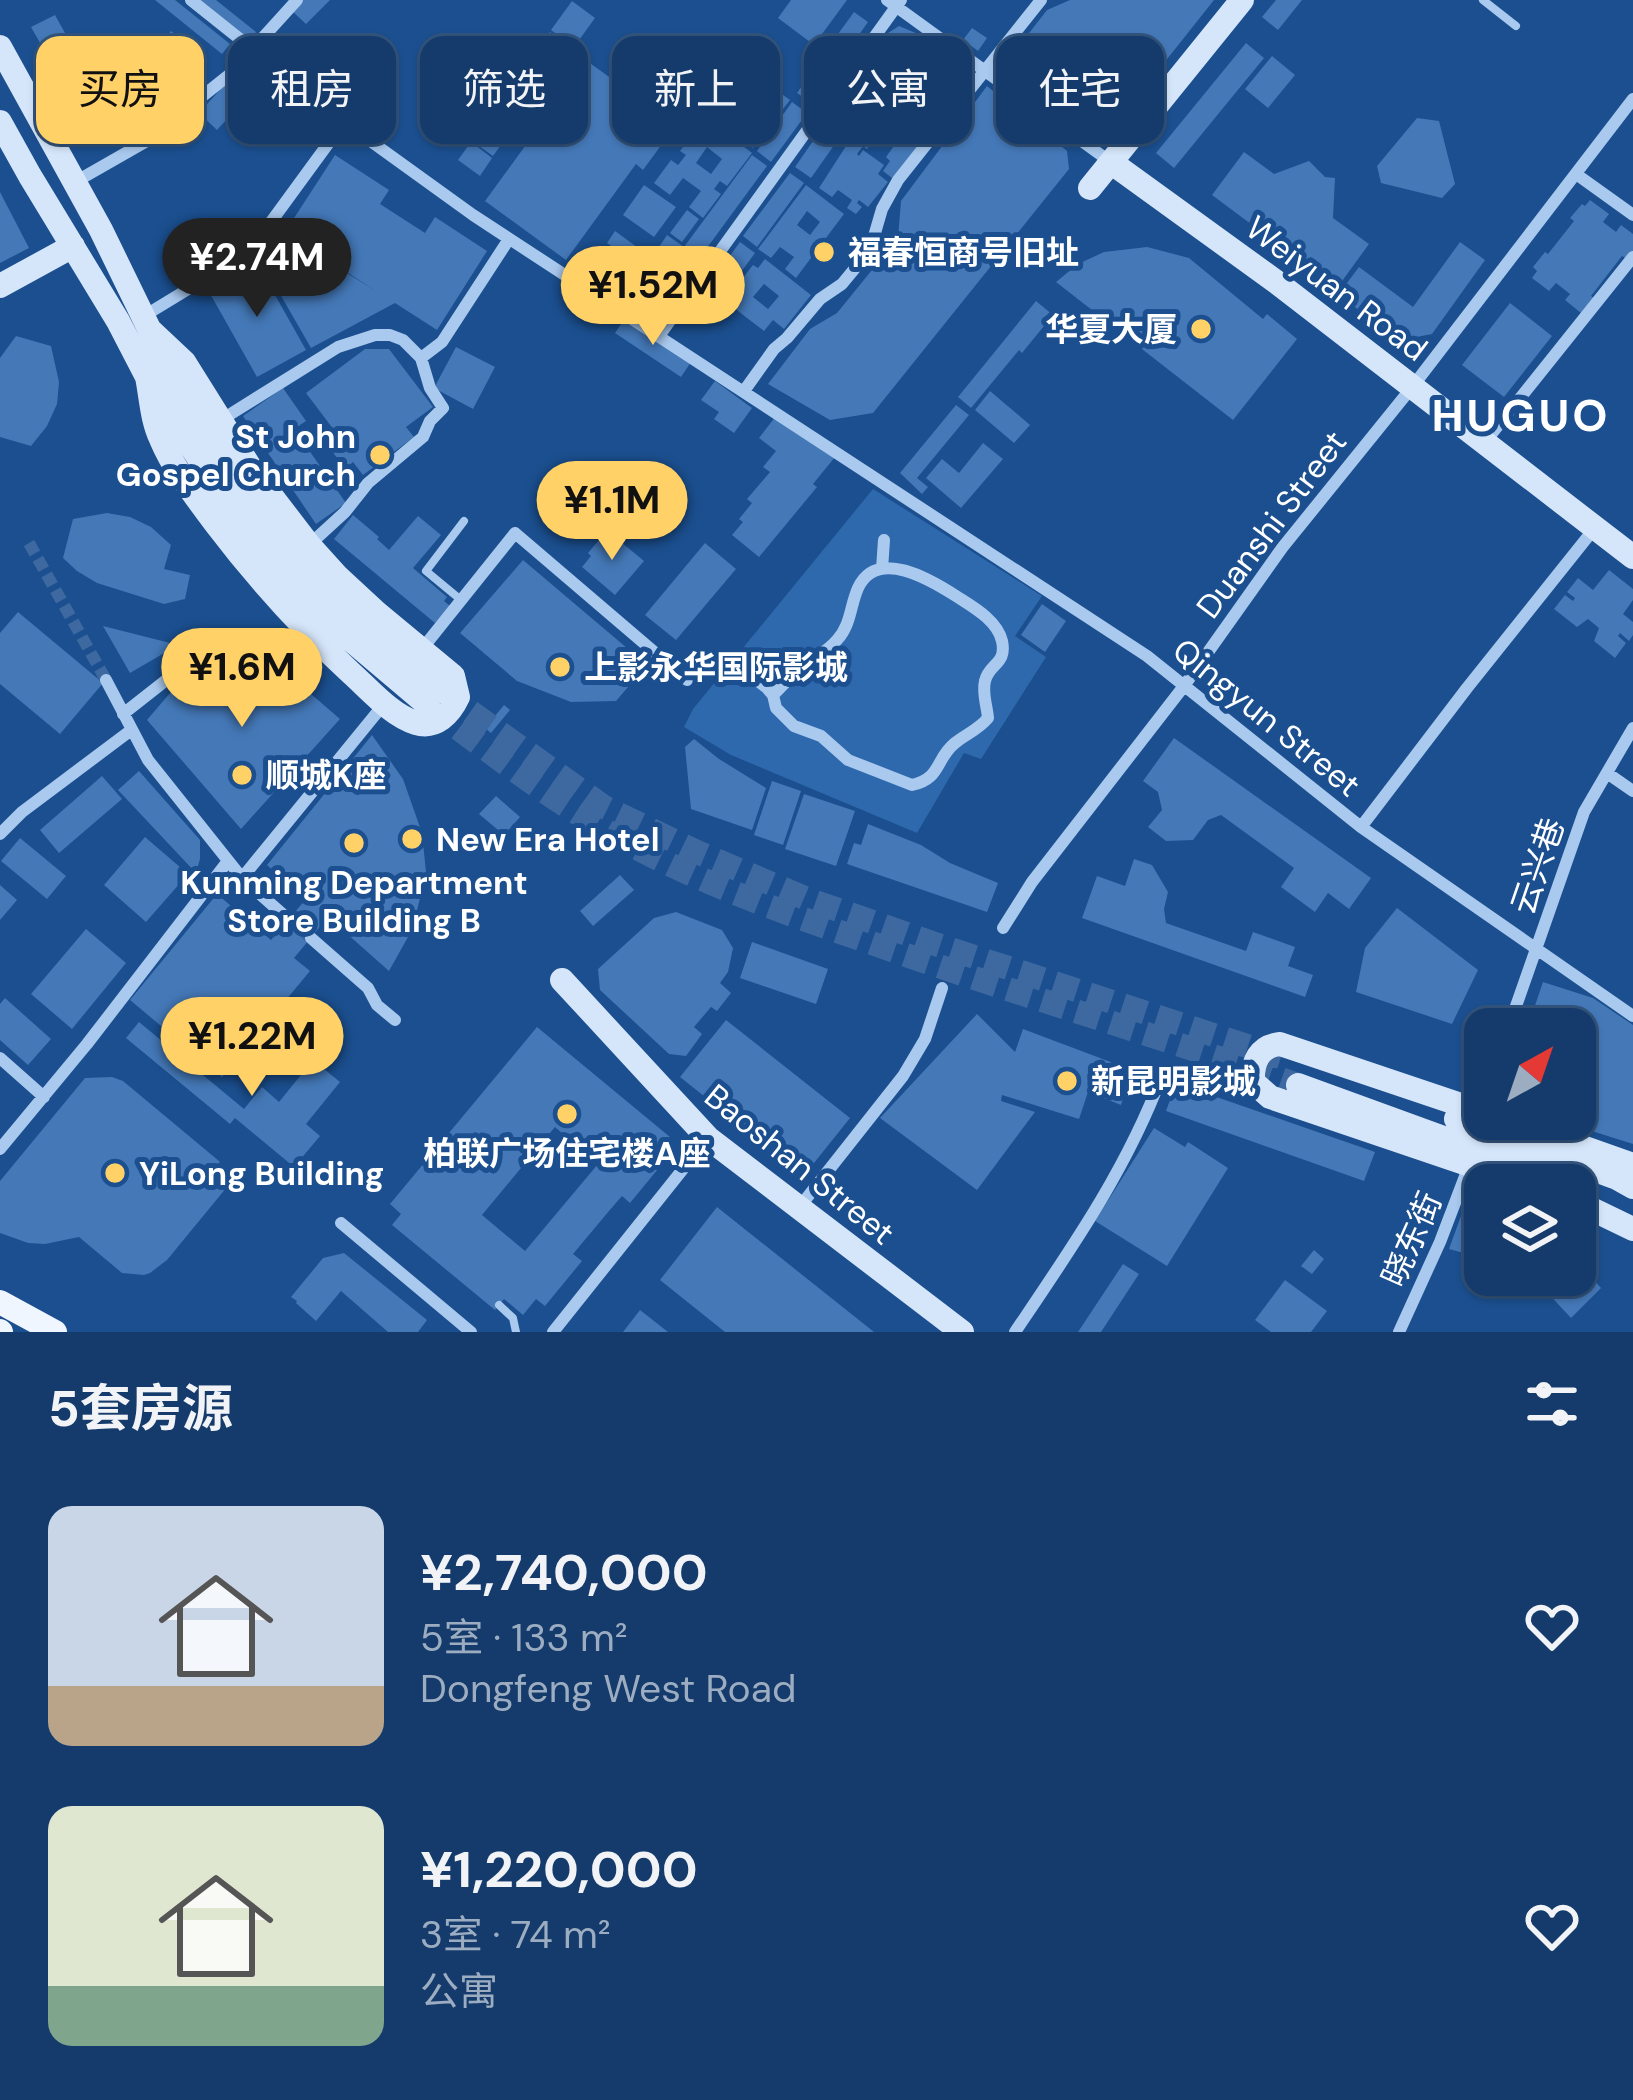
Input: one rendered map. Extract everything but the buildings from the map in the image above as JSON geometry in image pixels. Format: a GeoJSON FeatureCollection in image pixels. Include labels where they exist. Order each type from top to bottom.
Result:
{"type":"FeatureCollection","features":[{"type":"Feature","properties":{"kind":"main road"},"geometry":{"type":"LineString","coordinates":[[1090,188],[1242,0]]}},
{"type":"Feature","properties":{"kind":"main road"},"geometry":{"type":"LineString","coordinates":[[0,47],[75,182],[175,382],[228,473],[292,556],[435,698],[337,628],[279,568],[214,482],[0,122]]}},
{"type":"Feature","properties":{"kind":"main road","name":"Weiyuan Road"},"geometry":{"type":"LineString","coordinates":[[1112,163],[1276,281],[1633,557]]}},
{"type":"Feature","properties":{"kind":"main road"},"geometry":{"type":"LineString","coordinates":[[0,286],[73,246]]}},
{"type":"Feature","properties":{"kind":"main road"},"geometry":{"type":"LineString","coordinates":[[147,323],[184,362],[254,472],[309,545],[337,576],[453,676],[458,698],[438,722],[414,723],[384,704],[303,629],[248,566],[192,493],[159,436],[147,376]]}},
{"type":"Feature","properties":{"kind":"main road","name":"Baoshan Street"},"geometry":{"type":"LineString","coordinates":[[562,980],[708,1138],[962,1332]]}},
{"type":"Feature","properties":{"kind":"main road"},"geometry":{"type":"LineString","coordinates":[[1464,1106],[1280,1044],[1264,1048],[1255,1061],[1253,1082],[1270,1097],[1464,1164]]}},
{"type":"Feature","properties":{"kind":"main road"},"geometry":{"type":"LineString","coordinates":[[1522,1164],[1302,1075],[1574,1164]]}},
{"type":"Feature","properties":{"kind":"main road"},"geometry":{"type":"LineString","coordinates":[[1563,1140],[1633,1165]]}},
{"type":"Feature","properties":{"kind":"main road"},"geometry":{"type":"LineString","coordinates":[[1596,1171],[1633,1186]]}},
{"type":"Feature","properties":{"kind":"main road"},"geometry":{"type":"LineString","coordinates":[[1596,1194],[1633,1210]]}},
{"type":"Feature","properties":{"kind":"main road"},"geometry":{"type":"LineString","coordinates":[[1596,1211],[1633,1228]]}},
{"type":"Feature","properties":{"kind":"main road"},"geometry":{"type":"LineString","coordinates":[[0,1302],[56,1332]]}},
{"type":"Feature","properties":{"kind":"street","name":"Qingyun Street"},"geometry":{"type":"LineString","coordinates":[[191,0],[234,36]]}},
{"type":"Feature","properties":{"kind":"street"},"geometry":{"type":"LineString","coordinates":[[264,36],[298,0]]}},
{"type":"Feature","properties":{"kind":"street"},"geometry":{"type":"LineString","coordinates":[[744,391],[774,349],[870,250],[898,180],[989,72],[1041,0]]}},
{"type":"Feature","properties":{"kind":"street"},"geometry":{"type":"LineString","coordinates":[[659,336],[895,2],[996,81]]}},
{"type":"Feature","properties":{"kind":"street"},"geometry":{"type":"LineString","coordinates":[[75,182],[145,142],[228,76]]}},
{"type":"Feature","properties":{"kind":"street","name":"Duanshi Street"},"geometry":{"type":"LineString","coordinates":[[1004,928],[1032,882],[1184,686],[1282,548],[1633,99]]}},
{"type":"Feature","properties":{"kind":"street"},"geometry":{"type":"LineString","coordinates":[[147,323],[249,252],[328,144]]}},
{"type":"Feature","properties":{"kind":"street","name":"Qingyun Street"},"geometry":{"type":"LineString","coordinates":[[375,144],[509,239],[1147,656],[1361,827],[1633,1016]]}},
{"type":"Feature","properties":{"kind":"street"},"geometry":{"type":"LineString","coordinates":[[1087,144],[1112,163]]}},
{"type":"Feature","properties":{"kind":"street"},"geometry":{"type":"LineString","coordinates":[[1576,174],[1633,215]]}},
{"type":"Feature","properties":{"kind":"street"},"geometry":{"type":"LineString","coordinates":[[421,358],[442,342],[509,239]]}},
{"type":"Feature","properties":{"kind":"street"},"geometry":{"type":"LineString","coordinates":[[1485,442],[1633,257]]}},
{"type":"Feature","properties":{"kind":"street"},"geometry":{"type":"LineString","coordinates":[[220,420],[338,347],[361,338],[390,335],[404,340],[421,358],[430,388],[443,408],[423,436],[368,483],[309,545]]}},
{"type":"Feature","properties":{"kind":"street"},"geometry":{"type":"LineString","coordinates":[[1361,827],[1595,528]]}},
{"type":"Feature","properties":{"kind":"street"},"geometry":{"type":"LineString","coordinates":[[422,650],[515,533],[687,680]]}},
{"type":"Feature","properties":{"kind":"street"},"geometry":{"type":"LineString","coordinates":[[882,569],[884,540]]}},
{"type":"Feature","properties":{"kind":"street"},"geometry":{"type":"LineString","coordinates":[[731,660],[773,695],[776,708],[794,726],[821,736],[848,760],[912,785],[931,778],[952,746],[988,718],[985,681],[1002,655],[998,630],[973,607],[925,576],[875,571],[861,583],[849,621],[837,640],[773,695]]}},
{"type":"Feature","properties":{"kind":"street"},"geometry":{"type":"LineString","coordinates":[[123,714],[193,659]]}},
{"type":"Feature","properties":{"kind":"street"},"geometry":{"type":"LineString","coordinates":[[106,680],[148,760],[242,878],[288,920]]}},
{"type":"Feature","properties":{"kind":"street"},"geometry":{"type":"LineString","coordinates":[[242,878],[384,704]]}},
{"type":"Feature","properties":{"kind":"street","name":"云兴巷"},"geometry":{"type":"LineString","coordinates":[[1516,1008],[1584,812],[1633,728]]}},
{"type":"Feature","properties":{"kind":"street"},"geometry":{"type":"LineString","coordinates":[[0,834],[130,731]]}},
{"type":"Feature","properties":{"kind":"street"},"geometry":{"type":"LineString","coordinates":[[1607,772],[1633,791]]}},
{"type":"Feature","properties":{"kind":"street"},"geometry":{"type":"LineString","coordinates":[[0,1149],[228,861]]}},
{"type":"Feature","properties":{"kind":"street"},"geometry":{"type":"LineString","coordinates":[[311,938],[368,988],[377,1005],[395,1020]]}},
{"type":"Feature","properties":{"kind":"street"},"geometry":{"type":"LineString","coordinates":[[798,1209],[903,1076],[925,1039],[942,988]]}},
{"type":"Feature","properties":{"kind":"street"},"geometry":{"type":"LineString","coordinates":[[0,1058],[44,1097]]}},
{"type":"Feature","properties":{"kind":"street"},"geometry":{"type":"LineString","coordinates":[[1015,1332],[1115,1179],[1162,1075]]}},
{"type":"Feature","properties":{"kind":"street"},"geometry":{"type":"LineString","coordinates":[[553,1332],[708,1138]]}},
{"type":"Feature","properties":{"kind":"street","name":"晓东街"},"geometry":{"type":"LineString","coordinates":[[1399,1332],[1464,1179]]}},
{"type":"Feature","properties":{"kind":"street"},"geometry":{"type":"LineString","coordinates":[[340,1223],[471,1332]]}},
{"type":"Feature","properties":{"kind":"lane"},"geometry":{"type":"LineString","coordinates":[[1483,0],[1516,26]]}},
{"type":"Feature","properties":{"kind":"lane"},"geometry":{"type":"LineString","coordinates":[[461,600],[426,572],[464,521]]}},
{"type":"Feature","properties":{"kind":"lane"},"geometry":{"type":"LineString","coordinates":[[499,1305],[514,1318],[516,1332]]}},
{"type":"Feature","properties":{"kind":"shaded area"},"geometry":{"type":"Polygon","coordinates":[[[873,489],[1042,596],[1015,636],[1046,657],[981,759],[964,753],[917,833],[731,755],[684,727],[693,709],[873,489]]]}},
{"type":"Feature","properties":{"kind":"tunnel"},"geometry":{"type":"LineString","coordinates":[[29,543],[106,680]]}},
{"type":"Feature","properties":{"kind":"tunnel"},"geometry":{"type":"LineString","coordinates":[[441,691],[604,807],[697,852],[807,899],[938,945],[1281,1057]]}},
{"type":"Feature","properties":{"kind":"tunnel"},"geometry":{"type":"LineString","coordinates":[[430,707],[575,811],[654,857],[713,884],[917,959],[1298,1085]]}},
{"type":"Feature","properties":{"kind":"tunnel"},"geometry":{"type":"LineString","coordinates":[[288,919],[311,938]]}},
{"type":"Feature","properties":{"kind":"place","name":"福春恒商号旧址"},"geometry":{"type":"Point","coordinates":[824,252]}},
{"type":"Feature","properties":{"kind":"place","name":"华夏大厦"},"geometry":{"type":"Point","coordinates":[1201,329]}},
{"type":"Feature","properties":{"kind":"place","name":"St John Gospel Church"},"geometry":{"type":"Point","coordinates":[380,455]}},
{"type":"Feature","properties":{"kind":"place","name":"上影永华国际影城"},"geometry":{"type":"Point","coordinates":[560,667]}},
{"type":"Feature","properties":{"kind":"place","name":"顺城K座"},"geometry":{"type":"Point","coordinates":[242,775]}},
{"type":"Feature","properties":{"kind":"place","name":"New Era Hotel"},"geometry":{"type":"Point","coordinates":[412,839]}},
{"type":"Feature","properties":{"kind":"place","name":"Kunming Department Store Building B"},"geometry":{"type":"Point","coordinates":[354,843]}},
{"type":"Feature","properties":{"kind":"place","name":"新昆明影城"},"geometry":{"type":"Point","coordinates":[1067,1081]}},
{"type":"Feature","properties":{"kind":"place","name":"柏联广场住宅楼A座"},"geometry":{"type":"Point","coordinates":[567,1114]}},
{"type":"Feature","properties":{"kind":"place","name":"YiLong Building"},"geometry":{"type":"Point","coordinates":[115,1173]}},
{"type":"Feature","properties":{"kind":"district","name":"HUGUO"},"geometry":{"type":"Point","coordinates":[1521,415]}}]}
